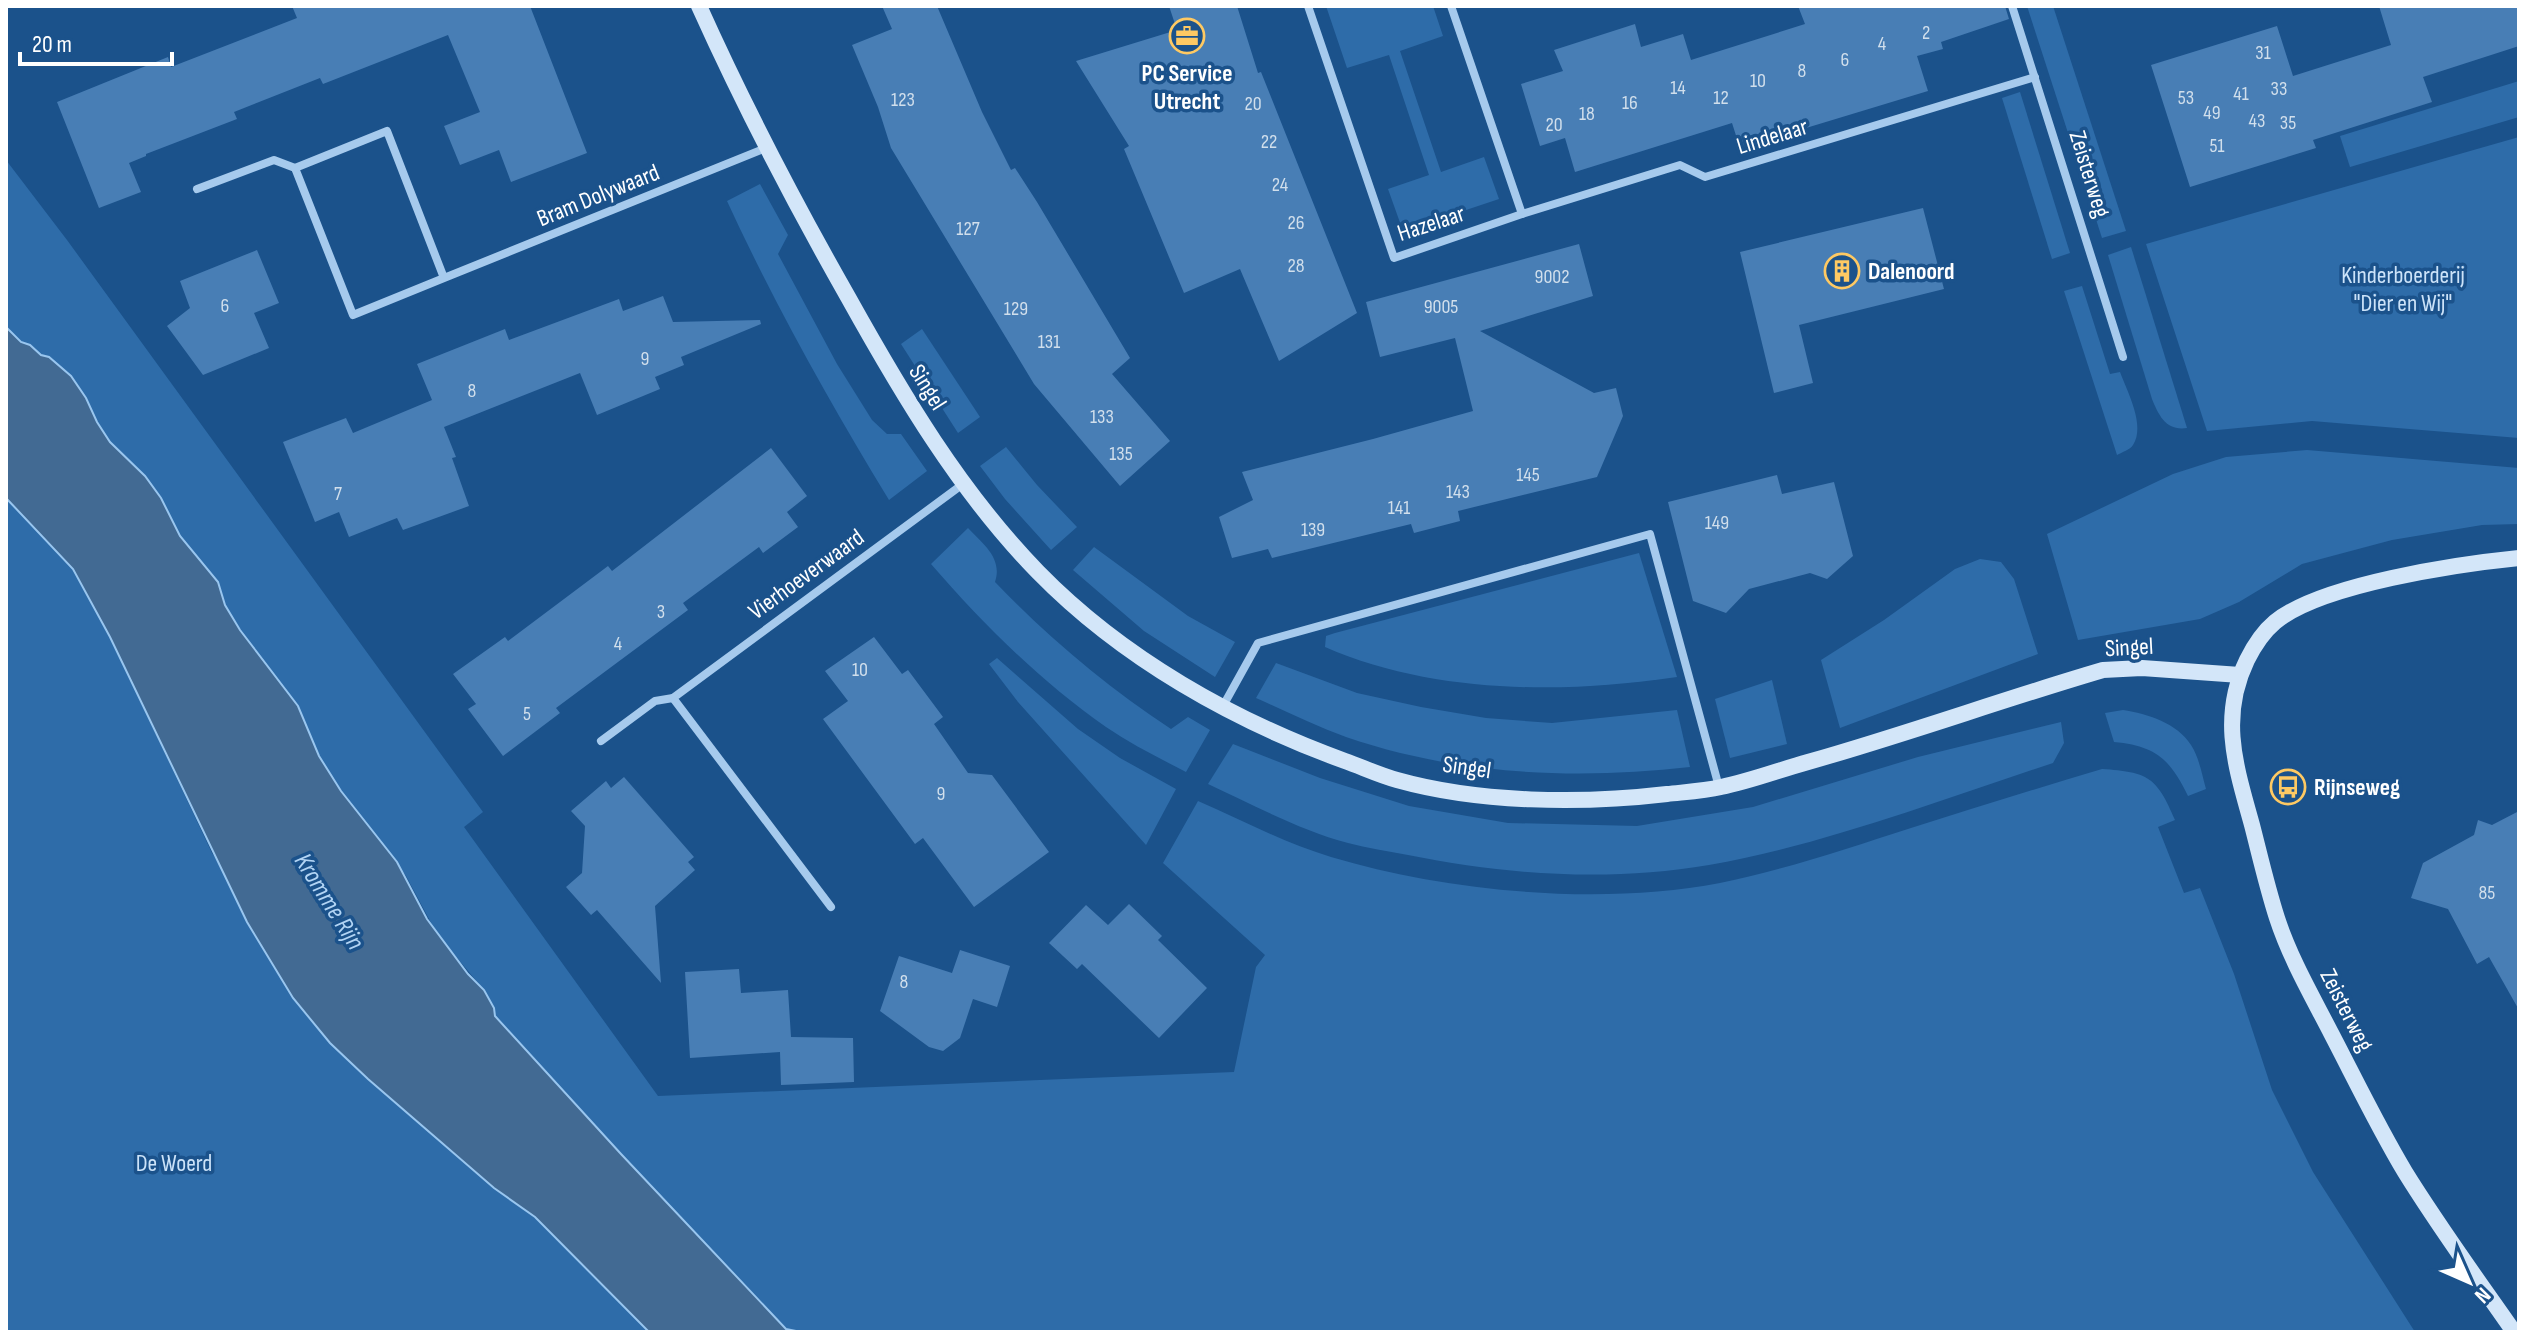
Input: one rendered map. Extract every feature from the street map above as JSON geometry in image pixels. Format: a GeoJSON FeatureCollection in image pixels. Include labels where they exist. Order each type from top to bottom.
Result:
{"type":"FeatureCollection","features":[{"type":"Feature","properties":{"kind":"street","name":"Singel"},"geometry":{"type":"LineString","coordinates":[[699,6],[766,148],[878,351],[963,484],[1039,573],[1114,638],[1165,673],[1223,706],[1311,749],[1397,780],[1455,791],[1530,799],[1622,799],[1720,788],[2103,670],[2142,668],[2240,675]]}},
{"type":"Feature","properties":{"kind":"street","name":"Hazelaar"},"geometry":{"type":"LineString","coordinates":[[1308,6],[1394,258],[1522,214]]}},
{"type":"Feature","properties":{"kind":"street"},"geometry":{"type":"LineString","coordinates":[[1451,6],[1522,214]]}},
{"type":"Feature","properties":{"kind":"street","name":"Zeisterweg"},"geometry":{"type":"LineString","coordinates":[[2012,6],[2123,357]]}},
{"type":"Feature","properties":{"kind":"street","name":"Lindelaar"},"geometry":{"type":"LineString","coordinates":[[1522,214],[1680,165],[1705,177],[2035,77]]}},
{"type":"Feature","properties":{"kind":"street"},"geometry":{"type":"LineString","coordinates":[[197,189],[274,160],[295,168],[387,131],[444,278]]}},
{"type":"Feature","properties":{"kind":"street","name":"Bram Dolywaard"},"geometry":{"type":"LineString","coordinates":[[295,168],[353,315],[766,148]]}},
{"type":"Feature","properties":{"kind":"street","name":"Vierhoeverwaard"},"geometry":{"type":"LineString","coordinates":[[601,741],[655,701],[673,698],[963,484]]}},
{"type":"Feature","properties":{"kind":"street"},"geometry":{"type":"LineString","coordinates":[[1223,706],[1258,643],[1650,534],[1720,788]]}},
{"type":"Feature","properties":{"kind":"street"},"geometry":{"type":"LineString","coordinates":[[2240,675],[2262,636],[2274,623],[2301,607],[2356,588],[2428,571],[2519,558]]}},
{"type":"Feature","properties":{"kind":"street","name":"Zeisterweg"},"geometry":{"type":"LineString","coordinates":[[2240,675],[2231,716],[2234,760],[2278,920],[2299,970],[2379,1126],[2429,1208],[2514,1332]]}},
{"type":"Feature","properties":{"kind":"street"},"geometry":{"type":"LineString","coordinates":[[673,698],[831,907]]}},
{"type":"Feature","properties":{"kind":"green space"},"geometry":{"type":"Polygon","coordinates":[[[1326,6],[1433,6],[1443,36],[1400,51],[1441,172],[1484,157],[1499,199],[1403,231],[1388,189],[1429,175],[1389,55],[1347,68],[1326,6]]]}},
{"type":"Feature","properties":{"kind":"green space"},"geometry":{"type":"Polygon","coordinates":[[[2027,6],[2053,6],[2126,231],[2102,238],[2027,6]]]}},
{"type":"Feature","properties":{"kind":"green space"},"geometry":{"type":"Polygon","coordinates":[[[2519,81],[2519,117],[2350,167],[2340,136],[2519,81]]]}},
{"type":"Feature","properties":{"kind":"green space"},"geometry":{"type":"Polygon","coordinates":[[[2020,92],[2070,253],[2052,259],[2002,98],[2020,92]]]}},
{"type":"Feature","properties":{"kind":"green space","name":"Kinderboerderij \"Dier en Wij\""},"geometry":{"type":"Polygon","coordinates":[[[2519,137],[2519,438],[2312,421],[2207,431],[2146,244],[2519,137]]]}},
{"type":"Feature","properties":{"kind":"green space"},"geometry":{"type":"Polygon","coordinates":[[[6,160],[483,812],[464,827],[658,1096],[1234,1072],[1256,967],[1265,955],[1163,863],[1198,801],[1297,845],[1376,869],[1474,887],[1524,892],[1625,894],[1720,883],[1768,872],[2102,769],[2118,770],[2149,780],[2169,806],[2175,820],[2158,827],[2184,893],[2200,888],[2234,974],[2272,1090],[2313,1172],[2415,1332],[801,1332],[787,1329],[495,1016],[484,990],[437,934],[406,876],[341,791],[319,756],[298,706],[240,630],[225,605],[218,582],[180,536],[161,498],[145,476],[110,442],[71,376],[6,327],[6,160]]]}},
{"type":"Feature","properties":{"kind":"green space"},"geometry":{"type":"Polygon","coordinates":[[[760,184],[788,235],[778,254],[837,364],[872,420],[887,434],[901,434],[927,471],[889,500],[804,353],[727,201],[760,184]]]}},
{"type":"Feature","properties":{"kind":"green space"},"geometry":{"type":"Polygon","coordinates":[[[2131,247],[2187,428],[2169,425],[2152,399],[2108,255],[2131,247]]]}},
{"type":"Feature","properties":{"kind":"green space"},"geometry":{"type":"Polygon","coordinates":[[[2082,286],[2110,374],[2120,372],[2136,419],[2133,445],[2117,455],[2064,291],[2082,286]]]}},
{"type":"Feature","properties":{"kind":"green space"},"geometry":{"type":"Polygon","coordinates":[[[922,329],[980,417],[958,433],[901,344],[922,329]]]}},
{"type":"Feature","properties":{"kind":"green space"},"geometry":{"type":"Polygon","coordinates":[[[1006,447],[1077,527],[1051,550],[980,466],[1006,447]]]}},
{"type":"Feature","properties":{"kind":"green space"},"geometry":{"type":"Polygon","coordinates":[[[2307,450],[2519,468],[2519,524],[2482,525],[2392,540],[2302,564],[2239,602],[2200,619],[2078,640],[2047,534],[2173,474],[2226,457],[2307,450]]]}},
{"type":"Feature","properties":{"kind":"green space","name":"De Woerd"},"geometry":{"type":"Polygon","coordinates":[[[6,498],[73,569],[110,637],[212,853],[368,1079],[494,1188],[535,1217],[649,1332],[6,1332],[6,498]]]}},
{"type":"Feature","properties":{"kind":"green space"},"geometry":{"type":"Polygon","coordinates":[[[968,528],[994,559],[995,582],[1079,660],[1171,729],[1188,717],[1210,730],[1186,772],[1106,727],[1058,691],[992,630],[931,564],[968,528]]]}},
{"type":"Feature","properties":{"kind":"green space"},"geometry":{"type":"Polygon","coordinates":[[[1094,547],[1188,616],[1235,642],[1215,677],[1144,631],[1073,570],[1094,547]]]}},
{"type":"Feature","properties":{"kind":"green space"},"geometry":{"type":"Polygon","coordinates":[[[1639,553],[1677,677],[1589,686],[1498,686],[1409,674],[1325,647],[1326,636],[1335,633],[1639,553]]]}},
{"type":"Feature","properties":{"kind":"green space"},"geometry":{"type":"Polygon","coordinates":[[[1980,559],[2001,562],[2014,579],[2038,654],[1840,728],[1821,660],[1955,569],[1980,559]]]}},
{"type":"Feature","properties":{"kind":"green space"},"geometry":{"type":"Polygon","coordinates":[[[997,658],[1078,729],[1120,758],[1176,789],[1146,845],[1018,702],[989,664],[997,658]]]}},
{"type":"Feature","properties":{"kind":"green space"},"geometry":{"type":"Polygon","coordinates":[[[1276,663],[1357,693],[1486,718],[1552,723],[1677,710],[1690,767],[1603,773],[1516,771],[1430,760],[1388,750],[1334,733],[1256,698],[1276,663]]]}},
{"type":"Feature","properties":{"kind":"green space"},"geometry":{"type":"Polygon","coordinates":[[[1772,680],[1787,744],[1730,758],[1715,699],[1772,680]]]}},
{"type":"Feature","properties":{"kind":"green space"},"geometry":{"type":"Polygon","coordinates":[[[2123,710],[2161,721],[2185,737],[2196,755],[2206,789],[2188,796],[2175,773],[2160,757],[2141,747],[2114,742],[2105,713],[2123,710]]]}},
{"type":"Feature","properties":{"kind":"green space"},"geometry":{"type":"Polygon","coordinates":[[[2061,722],[2064,743],[2053,763],[1883,820],[1797,845],[1709,865],[1634,873],[1596,875],[1520,871],[1445,862],[1363,846],[1330,838],[1294,824],[1208,784],[1233,744],[1320,778],[1409,806],[1508,823],[1637,826],[1753,807],[1918,757],[2061,722]]]}},
{"type":"Feature","properties":{"kind":"water","name":"Kromme Rijn"},"geometry":{"type":"Polygon","coordinates":[[[6,327],[21,342],[49,357],[71,376],[110,442],[145,476],[161,498],[180,536],[218,582],[225,605],[240,630],[298,706],[319,756],[341,791],[397,862],[427,919],[468,974],[484,990],[495,1016],[786,1329],[801,1332],[649,1332],[535,1217],[494,1188],[368,1079],[330,1043],[293,998],[247,922],[110,637],[73,569],[6,498],[6,327]]]}},
{"type":"Feature","properties":{"kind":"building"},"geometry":{"type":"Polygon","coordinates":[[[292,6],[530,6],[587,153],[511,182],[499,150],[460,165],[444,126],[480,112],[448,35],[323,84],[320,78],[234,112],[237,119],[146,154],[129,163],[141,192],[99,208],[57,102],[168,57],[171,67],[297,18],[292,6]]]}},
{"type":"Feature","properties":{"kind":"building"},"geometry":{"type":"Polygon","coordinates":[[[882,6],[937,6],[982,112],[1011,170],[1015,168],[1037,202],[1130,358],[1112,374],[1170,441],[1120,486],[1034,384],[891,148],[852,45],[892,29],[882,6]]]}},
{"type":"Feature","properties":{"kind":"building"},"geometry":{"type":"Polygon","coordinates":[[[1169,6],[1237,6],[1258,73],[1261,72],[1357,313],[1279,361],[1240,269],[1184,293],[1124,149],[1129,146],[1076,61],[1177,30],[1169,6]]]}},
{"type":"Feature","properties":{"kind":"building"},"geometry":{"type":"Polygon","coordinates":[[[1798,6],[2005,6],[2009,19],[1941,42],[1943,49],[1917,56],[1928,91],[1740,148],[1732,123],[1575,172],[1565,138],[1540,146],[1521,84],[1563,71],[1554,50],[1635,24],[1641,47],[1683,34],[1691,60],[1805,24],[1798,6]]]}},
{"type":"Feature","properties":{"kind":"building"},"geometry":{"type":"Polygon","coordinates":[[[2379,6],[2519,6],[2519,46],[2423,77],[2432,102],[2313,140],[2316,148],[2190,187],[2151,65],[2277,26],[2293,76],[2391,45],[2379,6]]]}},
{"type":"Feature","properties":{"kind":"building","name":"Dalenoord"},"geometry":{"type":"Polygon","coordinates":[[[1923,208],[1944,289],[1799,325],[1813,383],[1774,393],[1740,252],[1923,208]]]}},
{"type":"Feature","properties":{"kind":"building"},"geometry":{"type":"Polygon","coordinates":[[[1579,244],[1593,296],[1480,331],[1594,393],[1616,388],[1623,416],[1597,477],[1458,511],[1460,521],[1414,533],[1411,524],[1272,558],[1268,549],[1232,558],[1219,517],[1253,500],[1242,472],[1473,411],[1455,338],[1380,357],[1366,302],[1579,244]]]}},
{"type":"Feature","properties":{"kind":"building"},"geometry":{"type":"Polygon","coordinates":[[[257,250],[279,303],[254,313],[269,348],[203,375],[167,326],[190,308],[180,281],[257,250]]]}},
{"type":"Feature","properties":{"kind":"building"},"geometry":{"type":"Polygon","coordinates":[[[663,296],[673,322],[760,320],[761,324],[681,357],[684,365],[655,377],[660,389],[597,415],[580,373],[444,427],[469,506],[403,530],[397,518],[349,537],[339,512],[315,522],[283,442],[346,418],[353,433],[432,400],[417,364],[505,329],[509,340],[619,299],[623,311],[663,296]]]}},
{"type":"Feature","properties":{"kind":"building"},"geometry":{"type":"Polygon","coordinates":[[[771,448],[807,496],[787,512],[798,527],[763,553],[759,547],[683,603],[688,610],[556,708],[560,713],[503,756],[468,709],[476,704],[453,674],[505,637],[508,641],[608,566],[612,571],[771,448]]]}},
{"type":"Feature","properties":{"kind":"building"},"geometry":{"type":"Polygon","coordinates":[[[1777,475],[1782,494],[1834,482],[1853,556],[1827,579],[1810,573],[1749,589],[1726,613],[1693,601],[1668,502],[1777,475]]]}},
{"type":"Feature","properties":{"kind":"building"},"geometry":{"type":"Polygon","coordinates":[[[874,637],[902,674],[908,670],[943,717],[934,724],[968,773],[992,775],[1049,852],[974,907],[923,838],[915,844],[823,719],[848,701],[825,671],[874,637]]]}},
{"type":"Feature","properties":{"kind":"building"},"geometry":{"type":"Polygon","coordinates":[[[624,777],[694,857],[688,862],[695,870],[655,906],[661,983],[597,910],[591,915],[566,887],[582,873],[585,826],[571,811],[606,781],[611,788],[624,777]]]}},
{"type":"Feature","properties":{"kind":"building"},"geometry":{"type":"Polygon","coordinates":[[[2519,811],[2519,1010],[2489,957],[2477,964],[2448,909],[2411,898],[2423,863],[2474,835],[2478,820],[2492,825],[2519,811]]]}},
{"type":"Feature","properties":{"kind":"building"},"geometry":{"type":"Polygon","coordinates":[[[1129,904],[1162,936],[1158,940],[1207,988],[1159,1038],[1082,964],[1077,969],[1049,943],[1086,905],[1108,925],[1129,904]]]}},
{"type":"Feature","properties":{"kind":"building"},"geometry":{"type":"Polygon","coordinates":[[[960,950],[1010,966],[997,1007],[973,999],[960,1038],[943,1051],[929,1047],[880,1011],[899,956],[952,973],[960,950]]]}},
{"type":"Feature","properties":{"kind":"building"},"geometry":{"type":"Polygon","coordinates":[[[739,969],[741,993],[788,990],[791,1037],[853,1038],[854,1082],[781,1085],[780,1052],[690,1058],[685,972],[739,969]]]}},
{"type":"Feature","properties":{"kind":"place","name":"PC Service Utrecht"},"geometry":{"type":"Point","coordinates":[1187,36]}},
{"type":"Feature","properties":{"kind":"place","name":"Dalenoord"},"geometry":{"type":"Point","coordinates":[1842,271]}},
{"type":"Feature","properties":{"kind":"place","name":"Rijnseweg"},"geometry":{"type":"Point","coordinates":[2288,787]}}]}
